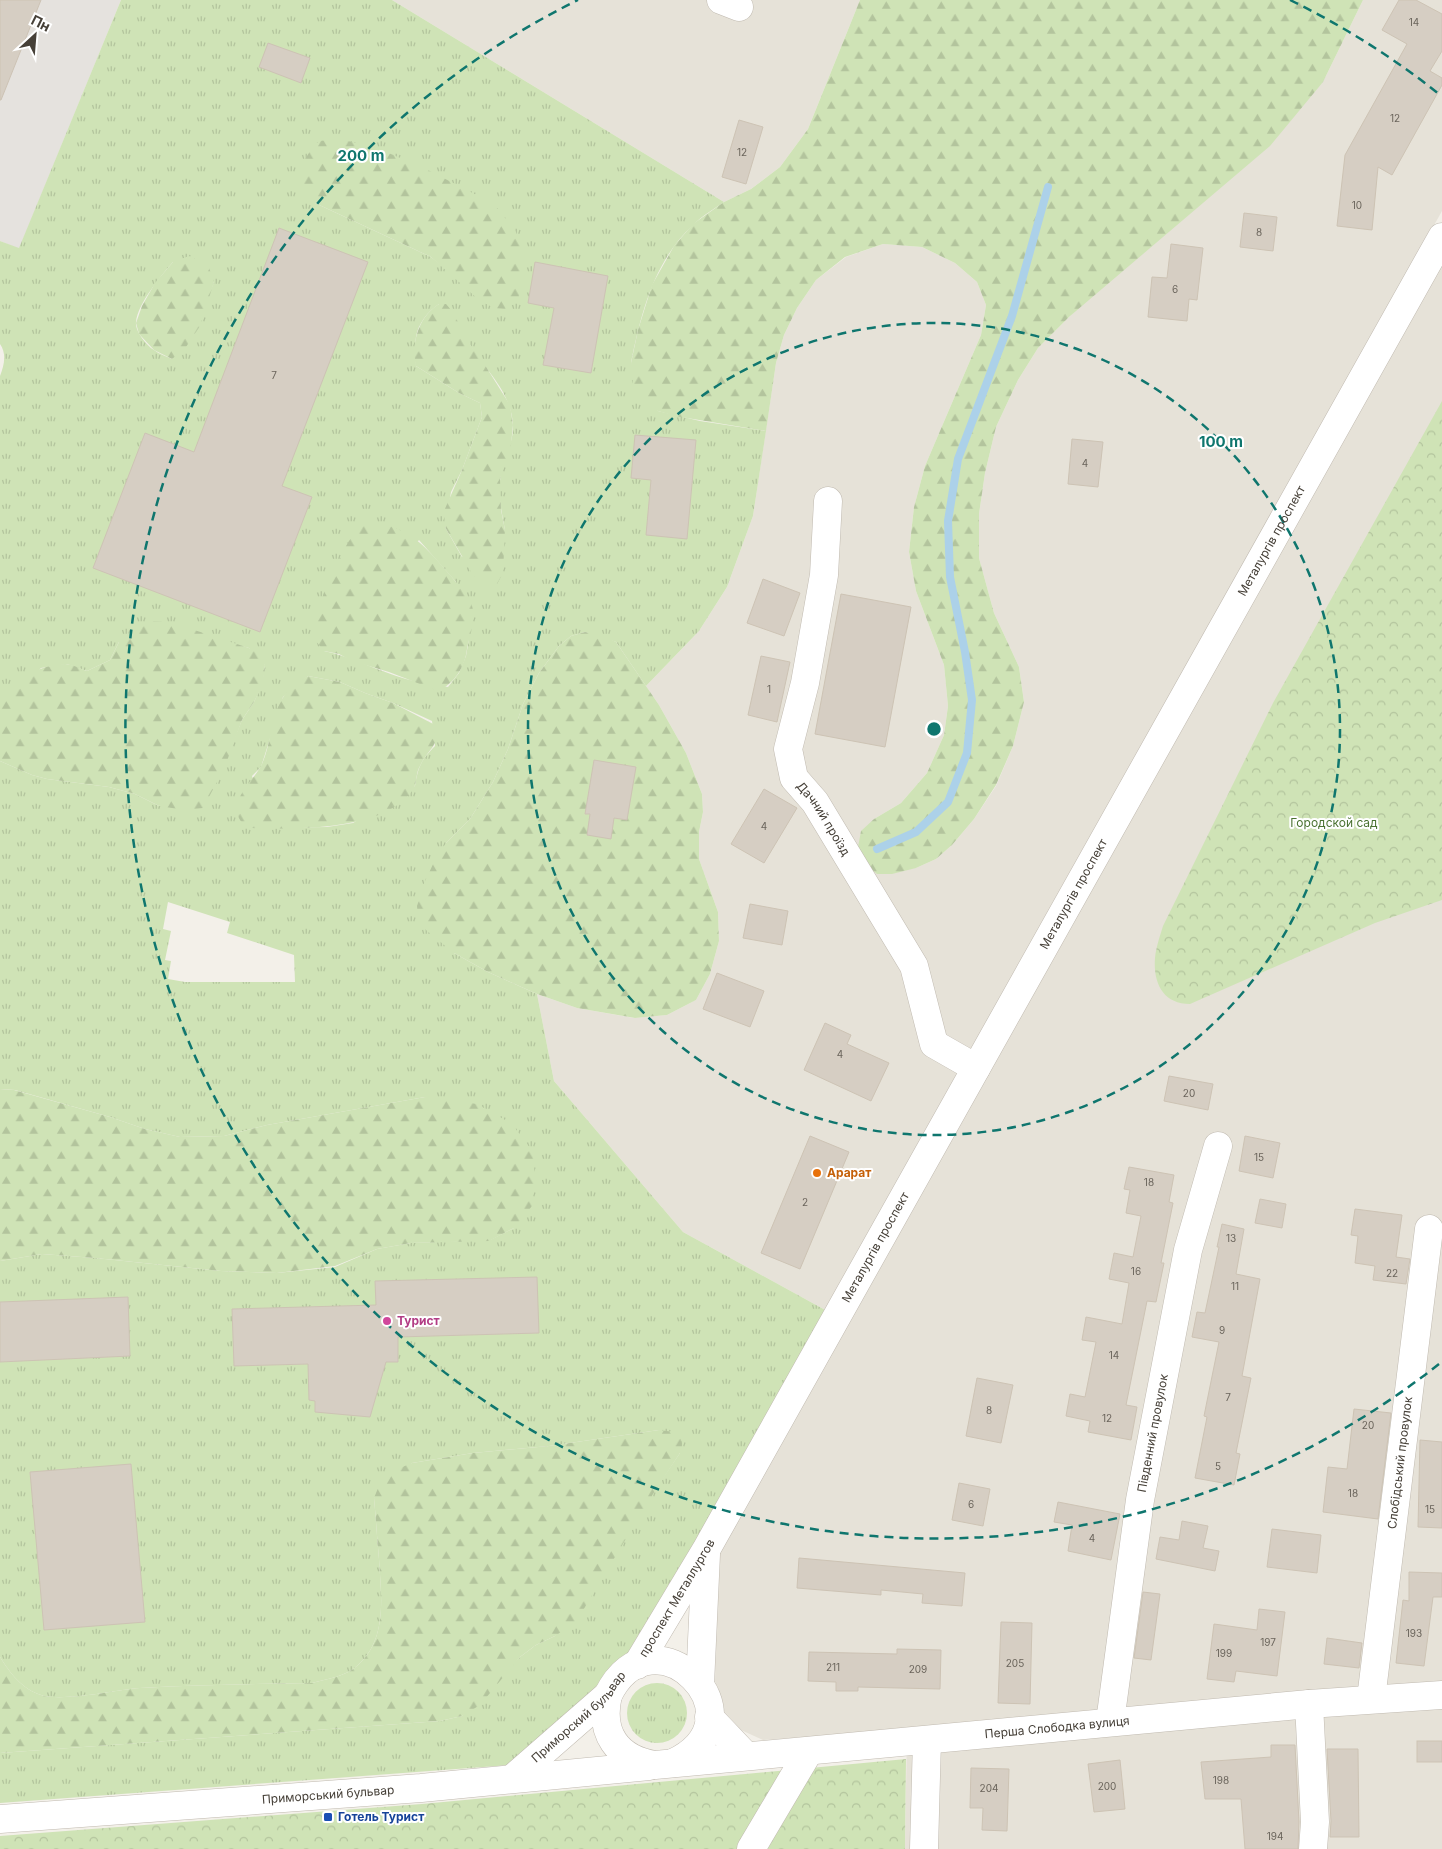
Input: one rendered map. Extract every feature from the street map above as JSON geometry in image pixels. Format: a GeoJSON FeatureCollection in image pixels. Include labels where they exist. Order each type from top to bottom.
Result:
{"type":"FeatureCollection","features":[{"type":"Feature","properties":{"kind":"street","name":"Металургів проспект"},"geometry":{"type":"LineString","coordinates":[[706,1550],[1442,237]]}},
{"type":"Feature","properties":{"kind":"street","name":"Дачний проїзд"},"geometry":{"type":"LineString","coordinates":[[828,501],[824,575],[805,683],[788,749],[794,778],[815,802],[914,966],[934,1044],[976,1068]]}},
{"type":"Feature","properties":{"kind":"street","name":"Південний провулок"},"geometry":{"type":"LineString","coordinates":[[1110,1722],[1140,1500],[1188,1250],[1218,1146]]}},
{"type":"Feature","properties":{"kind":"street","name":"Слобідський провулок"},"geometry":{"type":"LineString","coordinates":[[1371,1699],[1429,1229]]}},
{"type":"Feature","properties":{"kind":"street","name":"проспект Металлургов"},"geometry":{"type":"LineString","coordinates":[[637,1665],[706,1550]]}},
{"type":"Feature","properties":{"kind":"street","name":"проспект Металлургов"},"geometry":{"type":"LineString","coordinates":[[664,1764],[694,1750],[701,1741],[709,1717],[706,1695],[700,1684],[706,1550]]}},
{"type":"Feature","properties":{"kind":"street","name":"Приморский бульвар"},"geometry":{"type":"LineString","coordinates":[[513,1778],[608,1695],[619,1677],[637,1665],[657,1661],[677,1665],[690,1673],[700,1684]]}},
{"type":"Feature","properties":{"kind":"street"},"geometry":{"type":"LineString","coordinates":[[608,1695],[604,1717],[607,1728],[617,1747],[634,1760],[664,1764]]}},
{"type":"Feature","properties":{"kind":"street","name":"Перша Слободка вулиця"},"geometry":{"type":"LineString","coordinates":[[664,1764],[1309,1704],[1442,1695]]}},
{"type":"Feature","properties":{"kind":"street"},"geometry":{"type":"LineString","coordinates":[[1309,1704],[1315,1822],[1313,1849]]}},
{"type":"Feature","properties":{"kind":"street"},"geometry":{"type":"LineString","coordinates":[[709,1717],[746,1756]]}},
{"type":"Feature","properties":{"kind":"street"},"geometry":{"type":"LineString","coordinates":[[924,1849],[927,1740]]}},
{"type":"Feature","properties":{"kind":"street"},"geometry":{"type":"LineString","coordinates":[[751,1849],[809,1751]]}},
{"type":"Feature","properties":{"kind":"street","name":"Приморський бульвар"},"geometry":{"type":"LineString","coordinates":[[0,1819],[421,1788],[664,1764]]}},
{"type":"Feature","properties":{"kind":"shaded area"},"geometry":{"type":"Polygon","coordinates":[[[0,0],[121,0],[19,249],[0,241],[0,0]]]}},
{"type":"Feature","properties":{"kind":"shaded area"},"geometry":{"type":"Polygon","coordinates":[[[392,0],[860,0],[808,129],[780,167],[751,189],[724,202],[392,0]]]}},
{"type":"Feature","properties":{"kind":"shaded area"},"geometry":{"type":"Polygon","coordinates":[[[1363,0],[1442,0],[1442,211],[827,1311],[683,1232],[554,1081],[537,994],[577,1008],[634,1018],[667,1015],[696,1000],[710,974],[719,941],[718,912],[699,859],[699,832],[703,812],[702,794],[686,753],[646,686],[699,631],[727,587],[753,516],[776,363],[784,335],[797,308],[816,280],[846,257],[883,244],[922,247],[955,263],[977,282],[986,305],[981,335],[925,466],[914,507],[909,552],[916,591],[944,665],[948,706],[944,735],[927,773],[901,803],[874,819],[916,868],[936,859],[952,845],[974,819],[996,786],[1013,746],[1024,702],[1019,667],[994,613],[979,558],[979,514],[985,473],[996,427],[1018,380],[1038,348],[1069,317],[1323,82],[1363,0]]]}},
{"type":"Feature","properties":{"kind":"shaded area"},"geometry":{"type":"Polygon","coordinates":[[[1442,261],[1442,1849],[905,1849],[907,1730],[763,1740],[741,1730],[723,1710],[715,1681],[717,1553],[1442,261]]]}},
{"type":"Feature","properties":{"kind":"green space"},"geometry":{"type":"Polygon","coordinates":[[[121,0],[392,0],[724,202],[693,225],[668,255],[651,289],[639,325],[631,363],[658,411],[700,421],[766,431],[753,516],[727,587],[699,631],[646,686],[616,642],[585,632],[571,636],[559,646],[539,673],[523,704],[508,749],[493,782],[470,819],[446,843],[454,953],[488,972],[537,994],[554,1081],[683,1232],[827,1311],[697,1542],[629,1655],[610,1669],[597,1689],[511,1765],[0,1803],[0,1753],[440,1721],[462,1716],[520,1657],[536,1645],[555,1636],[680,1453],[659,1430],[549,1446],[473,1453],[412,1463],[374,1498],[381,1587],[381,1615],[374,1642],[368,1654],[358,1665],[336,1677],[312,1683],[140,1688],[51,1697],[41,1695],[22,1685],[0,1657],[0,1261],[42,1254],[221,1271],[277,1273],[335,1267],[377,1249],[411,1243],[490,1240],[514,1228],[425,1097],[267,1125],[224,1136],[180,1137],[145,1129],[15,1090],[0,1089],[0,761],[32,775],[47,779],[109,787],[135,794],[159,806],[233,742],[242,720],[254,702],[262,684],[265,665],[249,648],[231,643],[119,642],[110,660],[87,671],[67,664],[41,668],[0,710],[0,376],[4,364],[4,356],[0,344],[0,241],[19,248],[121,0]],[[379,149],[315,203],[431,257],[450,272],[379,149]],[[173,262],[141,307],[136,326],[142,338],[151,348],[172,359],[208,297],[214,282],[173,262]],[[439,304],[424,318],[417,332],[415,344],[416,366],[459,393],[480,403],[482,417],[462,470],[451,492],[445,527],[462,557],[505,530],[500,487],[501,474],[512,439],[513,425],[508,402],[503,392],[476,355],[446,305],[439,304]],[[419,540],[324,651],[416,682],[448,687],[459,673],[466,656],[469,639],[456,582],[419,540]],[[308,676],[283,697],[261,767],[252,776],[270,828],[327,827],[353,823],[415,786],[421,764],[426,755],[435,746],[432,721],[340,682],[308,676]],[[168,902],[163,929],[171,931],[165,960],[171,961],[168,979],[185,982],[295,982],[294,955],[227,933],[230,922],[168,902]]]}},
{"type":"Feature","properties":{"kind":"green space"},"geometry":{"type":"Polygon","coordinates":[[[860,0],[1363,0],[1323,82],[1270,146],[1069,317],[1038,348],[1018,380],[996,427],[985,473],[979,514],[979,558],[994,613],[1019,667],[1024,702],[1013,746],[996,785],[974,819],[952,845],[936,859],[916,868],[892,874],[877,874],[864,863],[858,847],[861,831],[874,819],[901,803],[927,773],[944,735],[948,706],[944,665],[916,591],[909,552],[914,507],[925,466],[981,335],[986,305],[977,282],[955,263],[922,247],[883,244],[845,257],[816,280],[797,308],[784,335],[776,363],[766,431],[675,416],[658,411],[644,402],[633,384],[631,363],[638,330],[652,285],[674,246],[693,224],[724,202],[751,189],[780,167],[808,129],[860,0]]]}},
{"type":"Feature","properties":{"kind":"green space"},"geometry":{"type":"Polygon","coordinates":[[[340,139],[379,149],[424,168],[494,204],[516,232],[524,259],[524,282],[517,302],[505,309],[494,308],[479,300],[431,257],[315,203],[303,187],[301,180],[304,162],[310,151],[319,141],[340,139]]]}},
{"type":"Feature","properties":{"kind":"green space"},"geometry":{"type":"Polygon","coordinates":[[[189,256],[208,265],[214,282],[200,326],[186,347],[172,359],[154,350],[139,334],[136,323],[142,306],[155,283],[173,262],[189,256]]]}},
{"type":"Feature","properties":{"kind":"green space"},"geometry":{"type":"Polygon","coordinates":[[[439,304],[446,304],[452,311],[471,346],[510,405],[513,425],[511,445],[500,479],[501,510],[505,530],[503,573],[496,586],[486,587],[473,575],[445,527],[444,511],[482,417],[480,403],[459,393],[416,366],[415,349],[418,332],[426,316],[439,304]]]}},
{"type":"Feature","properties":{"kind":"green space","name":"Городской сад"},"geometry":{"type":"Polygon","coordinates":[[[1442,401],[1442,900],[1375,923],[1190,1004],[1173,1000],[1162,990],[1156,976],[1156,954],[1163,926],[1273,703],[1442,401]]]}},
{"type":"Feature","properties":{"kind":"green space"},"geometry":{"type":"Polygon","coordinates":[[[371,522],[396,528],[425,547],[464,593],[473,608],[471,632],[464,662],[454,679],[438,691],[389,672],[352,661],[339,654],[324,651],[315,640],[314,624],[327,583],[348,542],[360,527],[371,522]]]}},
{"type":"Feature","properties":{"kind":"green space"},"geometry":{"type":"Polygon","coordinates":[[[151,621],[170,622],[249,648],[262,656],[265,665],[263,684],[242,720],[224,769],[203,808],[185,810],[159,806],[135,794],[109,787],[47,779],[32,775],[0,761],[0,710],[3,700],[16,683],[34,671],[55,665],[68,664],[87,671],[110,660],[119,642],[136,627],[151,621]]]}},
{"type":"Feature","properties":{"kind":"green space"},"geometry":{"type":"Polygon","coordinates":[[[585,632],[601,635],[616,642],[659,705],[686,753],[702,794],[703,812],[699,832],[699,859],[718,912],[719,941],[710,974],[696,1000],[667,1015],[635,1018],[577,1008],[537,994],[488,972],[454,953],[426,930],[418,918],[417,906],[422,888],[434,862],[446,843],[470,819],[493,782],[508,749],[523,704],[539,673],[559,646],[571,636],[585,632]]]}},
{"type":"Feature","properties":{"kind":"green space"},"geometry":{"type":"Polygon","coordinates":[[[308,676],[340,682],[393,703],[437,726],[435,743],[419,768],[414,788],[401,802],[383,813],[338,825],[249,828],[238,815],[237,809],[240,797],[265,757],[279,704],[289,690],[308,676]]]}},
{"type":"Feature","properties":{"kind":"green space"},"geometry":{"type":"Polygon","coordinates":[[[0,1089],[14,1090],[110,1117],[145,1129],[180,1137],[224,1136],[267,1125],[425,1097],[477,1104],[512,1124],[533,1152],[535,1178],[532,1206],[514,1228],[489,1241],[411,1243],[377,1249],[335,1266],[277,1273],[221,1271],[42,1254],[0,1261],[0,1089]]]}},
{"type":"Feature","properties":{"kind":"green space"},"geometry":{"type":"Polygon","coordinates":[[[659,1430],[674,1432],[680,1436],[682,1442],[680,1453],[651,1497],[576,1622],[555,1636],[536,1645],[520,1657],[480,1705],[462,1716],[440,1721],[0,1753],[0,1657],[22,1685],[41,1695],[51,1697],[140,1688],[312,1683],[337,1677],[353,1669],[368,1654],[378,1629],[381,1587],[374,1498],[380,1483],[395,1470],[412,1463],[473,1453],[549,1446],[659,1430]]]}},
{"type":"Feature","properties":{"kind":"green space"},"geometry":{"type":"Polygon","coordinates":[[[657,1683],[673,1688],[678,1692],[682,1697],[687,1713],[682,1729],[678,1734],[673,1738],[657,1743],[641,1738],[636,1734],[632,1729],[627,1713],[632,1697],[636,1692],[641,1688],[657,1683]]]}},
{"type":"Feature","properties":{"kind":"green space"},"geometry":{"type":"Polygon","coordinates":[[[906,1759],[905,1849],[0,1849],[0,1836],[422,1804],[906,1759]]]}},
{"type":"Feature","properties":{"kind":"building"},"geometry":{"type":"Polygon","coordinates":[[[0,0],[41,0],[1,100],[0,100],[0,0]]]}},
{"type":"Feature","properties":{"kind":"building"},"geometry":{"type":"Polygon","coordinates":[[[1399,0],[1416,0],[1442,14],[1442,51],[1430,71],[1442,78],[1442,85],[1392,175],[1378,167],[1372,230],[1337,226],[1345,155],[1407,44],[1382,30],[1399,0]]]}},
{"type":"Feature","properties":{"kind":"building"},"geometry":{"type":"Polygon","coordinates":[[[268,43],[310,58],[301,83],[259,67],[268,43]]]}},
{"type":"Feature","properties":{"kind":"building"},"geometry":{"type":"Polygon","coordinates":[[[739,120],[763,127],[746,184],[722,177],[739,120]]]}},
{"type":"Feature","properties":{"kind":"building"},"geometry":{"type":"Polygon","coordinates":[[[1244,213],[1277,217],[1273,251],[1240,247],[1244,213]]]}},
{"type":"Feature","properties":{"kind":"building"},"geometry":{"type":"Polygon","coordinates":[[[279,228],[368,262],[282,486],[312,497],[260,632],[93,568],[145,433],[194,452],[279,228]]]}},
{"type":"Feature","properties":{"kind":"building"},"geometry":{"type":"Polygon","coordinates":[[[1171,244],[1203,248],[1197,300],[1189,299],[1187,321],[1148,317],[1152,277],[1167,278],[1171,244]]]}},
{"type":"Feature","properties":{"kind":"building"},"geometry":{"type":"Polygon","coordinates":[[[535,262],[608,276],[591,373],[543,365],[554,308],[528,303],[535,262]]]}},
{"type":"Feature","properties":{"kind":"building"},"geometry":{"type":"Polygon","coordinates":[[[635,435],[696,440],[687,539],[646,535],[651,480],[631,478],[635,435]]]}},
{"type":"Feature","properties":{"kind":"building"},"geometry":{"type":"Polygon","coordinates":[[[1072,439],[1103,442],[1098,487],[1068,484],[1072,439]]]}},
{"type":"Feature","properties":{"kind":"building"},"geometry":{"type":"Polygon","coordinates":[[[763,579],[800,593],[784,636],[747,623],[763,579]]]}},
{"type":"Feature","properties":{"kind":"building"},"geometry":{"type":"Polygon","coordinates":[[[841,594],[911,607],[885,747],[815,734],[841,594]]]}},
{"type":"Feature","properties":{"kind":"building"},"geometry":{"type":"Polygon","coordinates":[[[761,656],[790,662],[777,722],[748,715],[761,656]]]}},
{"type":"Feature","properties":{"kind":"building"},"geometry":{"type":"Polygon","coordinates":[[[594,760],[636,767],[627,820],[614,818],[611,839],[587,835],[590,814],[585,814],[594,760]]]}},
{"type":"Feature","properties":{"kind":"building"},"geometry":{"type":"Polygon","coordinates":[[[764,789],[797,808],[764,863],[731,844],[764,789]]]}},
{"type":"Feature","properties":{"kind":"building"},"geometry":{"type":"Polygon","coordinates":[[[750,904],[788,911],[782,945],[743,938],[750,904]]]}},
{"type":"Feature","properties":{"kind":"building"},"geometry":{"type":"Polygon","coordinates":[[[717,973],[764,991],[750,1027],[703,1009],[717,973]]]}},
{"type":"Feature","properties":{"kind":"building"},"geometry":{"type":"Polygon","coordinates":[[[825,1023],[851,1035],[847,1044],[889,1063],[871,1101],[804,1070],[825,1023]]]}},
{"type":"Feature","properties":{"kind":"building"},"geometry":{"type":"Polygon","coordinates":[[[1169,1076],[1213,1084],[1208,1110],[1164,1101],[1169,1076]]]}},
{"type":"Feature","properties":{"kind":"building"},"geometry":{"type":"Polygon","coordinates":[[[810,1136],[849,1152],[800,1269],[761,1253],[810,1136]]]}},
{"type":"Feature","properties":{"kind":"building"},"geometry":{"type":"Polygon","coordinates":[[[1245,1136],[1280,1143],[1273,1178],[1239,1171],[1245,1136]]]}},
{"type":"Feature","properties":{"kind":"building"},"geometry":{"type":"Polygon","coordinates":[[[1129,1167],[1174,1175],[1169,1202],[1173,1203],[1161,1263],[1164,1263],[1156,1302],[1147,1301],[1126,1405],[1137,1407],[1131,1440],[1088,1432],[1090,1421],[1066,1416],[1070,1394],[1085,1397],[1096,1342],[1082,1340],[1086,1317],[1122,1324],[1129,1283],[1109,1279],[1114,1253],[1133,1257],[1141,1216],[1126,1213],[1130,1190],[1124,1189],[1129,1167]]]}},
{"type":"Feature","properties":{"kind":"building"},"geometry":{"type":"Polygon","coordinates":[[[1260,1199],[1286,1204],[1282,1228],[1255,1223],[1260,1199]]]}},
{"type":"Feature","properties":{"kind":"building"},"geometry":{"type":"Polygon","coordinates":[[[1355,1209],[1402,1215],[1396,1257],[1410,1259],[1406,1284],[1373,1280],[1375,1266],[1355,1263],[1358,1236],[1351,1235],[1355,1209]]]}},
{"type":"Feature","properties":{"kind":"building"},"geometry":{"type":"Polygon","coordinates":[[[1222,1224],[1244,1229],[1236,1274],[1260,1279],[1242,1376],[1251,1378],[1236,1453],[1240,1454],[1234,1485],[1195,1478],[1207,1417],[1204,1416],[1219,1342],[1192,1337],[1197,1312],[1205,1313],[1222,1224]]]}},
{"type":"Feature","properties":{"kind":"building"},"geometry":{"type":"Polygon","coordinates":[[[537,1277],[539,1333],[398,1337],[398,1362],[386,1362],[370,1417],[315,1412],[315,1401],[309,1400],[308,1364],[234,1366],[232,1309],[376,1305],[375,1281],[537,1277]]]}},
{"type":"Feature","properties":{"kind":"building"},"geometry":{"type":"Polygon","coordinates":[[[128,1297],[130,1356],[0,1362],[0,1302],[128,1297]]]}},
{"type":"Feature","properties":{"kind":"building"},"geometry":{"type":"Polygon","coordinates":[[[977,1378],[1013,1385],[1001,1443],[966,1436],[977,1378]]]}},
{"type":"Feature","properties":{"kind":"building"},"geometry":{"type":"Polygon","coordinates":[[[1354,1409],[1391,1413],[1378,1519],[1323,1512],[1328,1467],[1347,1469],[1354,1409]]]}},
{"type":"Feature","properties":{"kind":"building"},"geometry":{"type":"Polygon","coordinates":[[[1420,1440],[1442,1442],[1442,1528],[1418,1527],[1420,1440]]]}},
{"type":"Feature","properties":{"kind":"building"},"geometry":{"type":"Polygon","coordinates":[[[131,1464],[145,1622],[44,1630],[30,1472],[131,1464]]]}},
{"type":"Feature","properties":{"kind":"building"},"geometry":{"type":"Polygon","coordinates":[[[959,1483],[990,1489],[983,1526],[952,1520],[959,1483]]]}},
{"type":"Feature","properties":{"kind":"building"},"geometry":{"type":"Polygon","coordinates":[[[1058,1502],[1120,1514],[1111,1560],[1068,1551],[1072,1525],[1054,1522],[1058,1502]]]}},
{"type":"Feature","properties":{"kind":"building"},"geometry":{"type":"Polygon","coordinates":[[[1182,1521],[1208,1526],[1203,1548],[1219,1551],[1215,1571],[1156,1559],[1160,1537],[1179,1540],[1182,1521]]]}},
{"type":"Feature","properties":{"kind":"building"},"geometry":{"type":"Polygon","coordinates":[[[1272,1529],[1321,1535],[1317,1573],[1267,1567],[1272,1529]]]}},
{"type":"Feature","properties":{"kind":"building"},"geometry":{"type":"Polygon","coordinates":[[[799,1558],[965,1573],[962,1606],[922,1603],[923,1594],[881,1590],[881,1595],[797,1588],[799,1558]]]}},
{"type":"Feature","properties":{"kind":"building"},"geometry":{"type":"Polygon","coordinates":[[[1409,1572],[1442,1573],[1442,1597],[1433,1597],[1424,1666],[1396,1663],[1403,1600],[1409,1601],[1409,1572]]]}},
{"type":"Feature","properties":{"kind":"building"},"geometry":{"type":"Polygon","coordinates":[[[1143,1592],[1160,1594],[1151,1660],[1134,1658],[1143,1592]]]}},
{"type":"Feature","properties":{"kind":"building"},"geometry":{"type":"Polygon","coordinates":[[[1259,1609],[1285,1612],[1277,1676],[1236,1671],[1234,1682],[1207,1679],[1214,1624],[1257,1630],[1259,1609]]]}},
{"type":"Feature","properties":{"kind":"building"},"geometry":{"type":"Polygon","coordinates":[[[1001,1622],[1032,1623],[1030,1704],[998,1703],[1001,1622]]]}},
{"type":"Feature","properties":{"kind":"building"},"geometry":{"type":"Polygon","coordinates":[[[1327,1638],[1362,1643],[1359,1668],[1324,1664],[1327,1638]]]}},
{"type":"Feature","properties":{"kind":"building"},"geometry":{"type":"Polygon","coordinates":[[[897,1649],[941,1650],[940,1689],[858,1687],[858,1691],[836,1691],[836,1682],[808,1681],[809,1652],[897,1654],[897,1649]]]}},
{"type":"Feature","properties":{"kind":"building"},"geometry":{"type":"Polygon","coordinates":[[[1417,1741],[1442,1741],[1442,1762],[1417,1762],[1417,1741]]]}},
{"type":"Feature","properties":{"kind":"building"},"geometry":{"type":"Polygon","coordinates":[[[1271,1745],[1295,1745],[1299,1822],[1298,1849],[1245,1849],[1241,1799],[1205,1799],[1201,1762],[1271,1757],[1271,1745]]]}},
{"type":"Feature","properties":{"kind":"building"},"geometry":{"type":"Polygon","coordinates":[[[1327,1749],[1358,1749],[1359,1837],[1330,1837],[1331,1821],[1327,1749]]]}},
{"type":"Feature","properties":{"kind":"building"},"geometry":{"type":"Polygon","coordinates":[[[1120,1760],[1125,1809],[1094,1812],[1088,1764],[1120,1760]]]}},
{"type":"Feature","properties":{"kind":"building"},"geometry":{"type":"Polygon","coordinates":[[[971,1768],[1009,1769],[1007,1831],[982,1830],[983,1808],[970,1808],[971,1768]]]}},
{"type":"Feature","properties":{"kind":"waterway"},"geometry":{"type":"LineString","coordinates":[[877,849],[916,832],[948,802],[967,753],[972,700],[965,652],[950,577],[948,521],[958,459],[1012,316],[1048,187]]}},
{"type":"Feature","properties":{"kind":"place","name":"Арарат"},"geometry":{"type":"Point","coordinates":[817,1173]}},
{"type":"Feature","properties":{"kind":"place","name":"Турист"},"geometry":{"type":"Point","coordinates":[387,1321]}},
{"type":"Feature","properties":{"kind":"place","name":"Готель Турист"},"geometry":{"type":"Point","coordinates":[328,1817]}}]}
